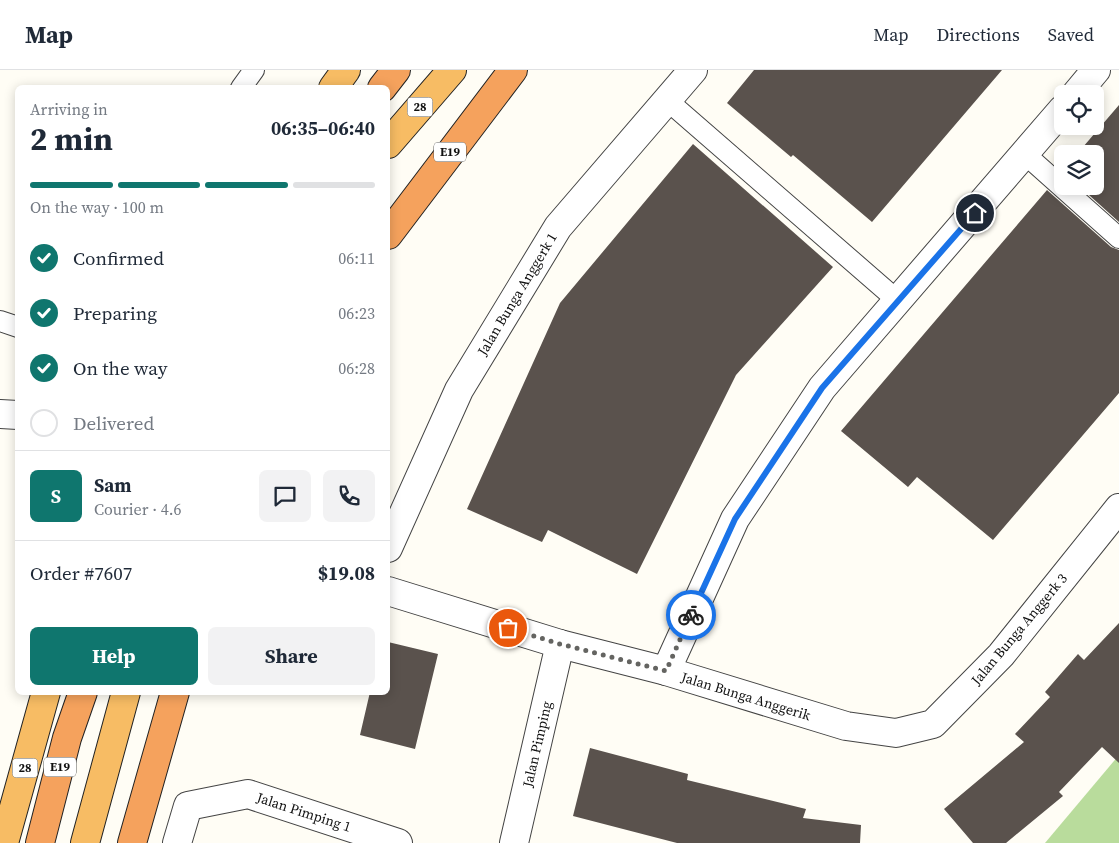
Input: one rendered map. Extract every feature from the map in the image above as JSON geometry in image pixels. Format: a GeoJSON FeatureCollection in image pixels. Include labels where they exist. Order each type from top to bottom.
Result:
{"type":"FeatureCollection","features":[{"type":"Feature","properties":{"kind":"highway"},"geometry":{"type":"LineString","coordinates":[[335,85],[346,70]]}},
{"type":"Feature","properties":{"kind":"highway"},"geometry":{"type":"LineString","coordinates":[[384,85],[396,70]]}},
{"type":"Feature","properties":{"kind":"highway","name":"28"},"geometry":{"type":"LineString","coordinates":[[390,142],[452,70]]}},
{"type":"Feature","properties":{"kind":"highway","name":"E19"},"geometry":{"type":"LineString","coordinates":[[390,232],[513,70]]}},
{"type":"Feature","properties":{"kind":"highway","name":"28"},"geometry":{"type":"LineString","coordinates":[[4,843],[45,695]]}},
{"type":"Feature","properties":{"kind":"highway","name":"E19"},"geometry":{"type":"LineString","coordinates":[[40,843],[67,738],[82,695]]}},
{"type":"Feature","properties":{"kind":"highway"},"geometry":{"type":"LineString","coordinates":[[85,843],[125,695]]}},
{"type":"Feature","properties":{"kind":"highway"},"geometry":{"type":"LineString","coordinates":[[132,843],[174,695]]}},
{"type":"Feature","properties":{"kind":"street","name":"Jalan Bunga Anggerk 1"},"geometry":{"type":"LineString","coordinates":[[390,544],[459,390],[558,227],[693,70]]}},
{"type":"Feature","properties":{"kind":"street"},"geometry":{"type":"LineString","coordinates":[[1084,85],[1096,70]]}},
{"type":"Feature","properties":{"kind":"street"},"geometry":{"type":"LineString","coordinates":[[666,671],[735,519],[822,388],[1054,120]]}},
{"type":"Feature","properties":{"kind":"street"},"geometry":{"type":"LineString","coordinates":[[0,414],[15,415]]}},
{"type":"Feature","properties":{"kind":"street","name":"Jalan Bunga Anggerk 3"},"geometry":{"type":"LineString","coordinates":[[846,726],[896,732],[933,724],[1001,655],[1119,508]]}},
{"type":"Feature","properties":{"kind":"street","name":"Jalan Bunga Anggerik"},"geometry":{"type":"LineString","coordinates":[[390,592],[560,644],[666,671],[846,726]]}},
{"type":"Feature","properties":{"kind":"street","name":"Jalan Pimping"},"geometry":{"type":"LineString","coordinates":[[514,843],[560,644]]}},
{"type":"Feature","properties":{"kind":"street","name":"Jalan Pimping 1"},"geometry":{"type":"LineString","coordinates":[[177,843],[188,806],[248,794],[398,843]]}},
{"type":"Feature","properties":{"kind":"lane"},"geometry":{"type":"LineString","coordinates":[[243,85],[254,70]]}},
{"type":"Feature","properties":{"kind":"lane"},"geometry":{"type":"LineString","coordinates":[[668,101],[898,301]]}},
{"type":"Feature","properties":{"kind":"lane"},"geometry":{"type":"LineString","coordinates":[[1026,154],[1119,238]]}},
{"type":"Feature","properties":{"kind":"lane"},"geometry":{"type":"LineString","coordinates":[[0,321],[15,327]]}},
{"type":"Feature","properties":{"kind":"green space"},"geometry":{"type":"Polygon","coordinates":[[[1119,755],[1119,843],[1045,843],[1119,755]]]}},
{"type":"Feature","properties":{"kind":"building"},"geometry":{"type":"Polygon","coordinates":[[[754,70],[1002,70],[872,222],[793,155],[791,157],[727,103],[754,70]]]}},
{"type":"Feature","properties":{"kind":"building"},"geometry":{"type":"Polygon","coordinates":[[[1119,105],[1119,222],[1089,195],[1104,195],[1104,145],[1085,145],[1093,135],[1104,135],[1104,122],[1119,105]]]}},
{"type":"Feature","properties":{"kind":"building"},"geometry":{"type":"Polygon","coordinates":[[[693,144],[833,267],[736,375],[637,574],[548,530],[542,542],[467,509],[560,303],[693,144]]]}},
{"type":"Feature","properties":{"kind":"building"},"geometry":{"type":"Polygon","coordinates":[[[1047,190],[1111,247],[1119,250],[1119,393],[993,540],[917,477],[908,487],[841,431],[1047,190]]]}},
{"type":"Feature","properties":{"kind":"building"},"geometry":{"type":"Polygon","coordinates":[[[1119,623],[1119,763],[1102,747],[1059,792],[1063,796],[1006,843],[973,843],[944,809],[1024,742],[1015,734],[1050,697],[1045,692],[1078,654],[1084,660],[1119,623]]]}},
{"type":"Feature","properties":{"kind":"building"},"geometry":{"type":"Polygon","coordinates":[[[390,642],[438,654],[415,749],[360,735],[369,695],[390,695],[390,642]]]}},
{"type":"Feature","properties":{"kind":"building"},"geometry":{"type":"Polygon","coordinates":[[[590,748],[688,774],[687,780],[806,809],[803,818],[861,825],[860,843],[677,843],[573,816],[590,748]]]}},
{"type":"Feature","properties":{"kind":"way so far"},"geometry":{"type":"LineString","coordinates":[[508,628],[560,644],[666,671],[691,615]]}},
{"type":"Feature","properties":{"kind":"route"},"geometry":{"type":"LineString","coordinates":[[691,615],[735,519],[822,388],[975,213]]}}]}
